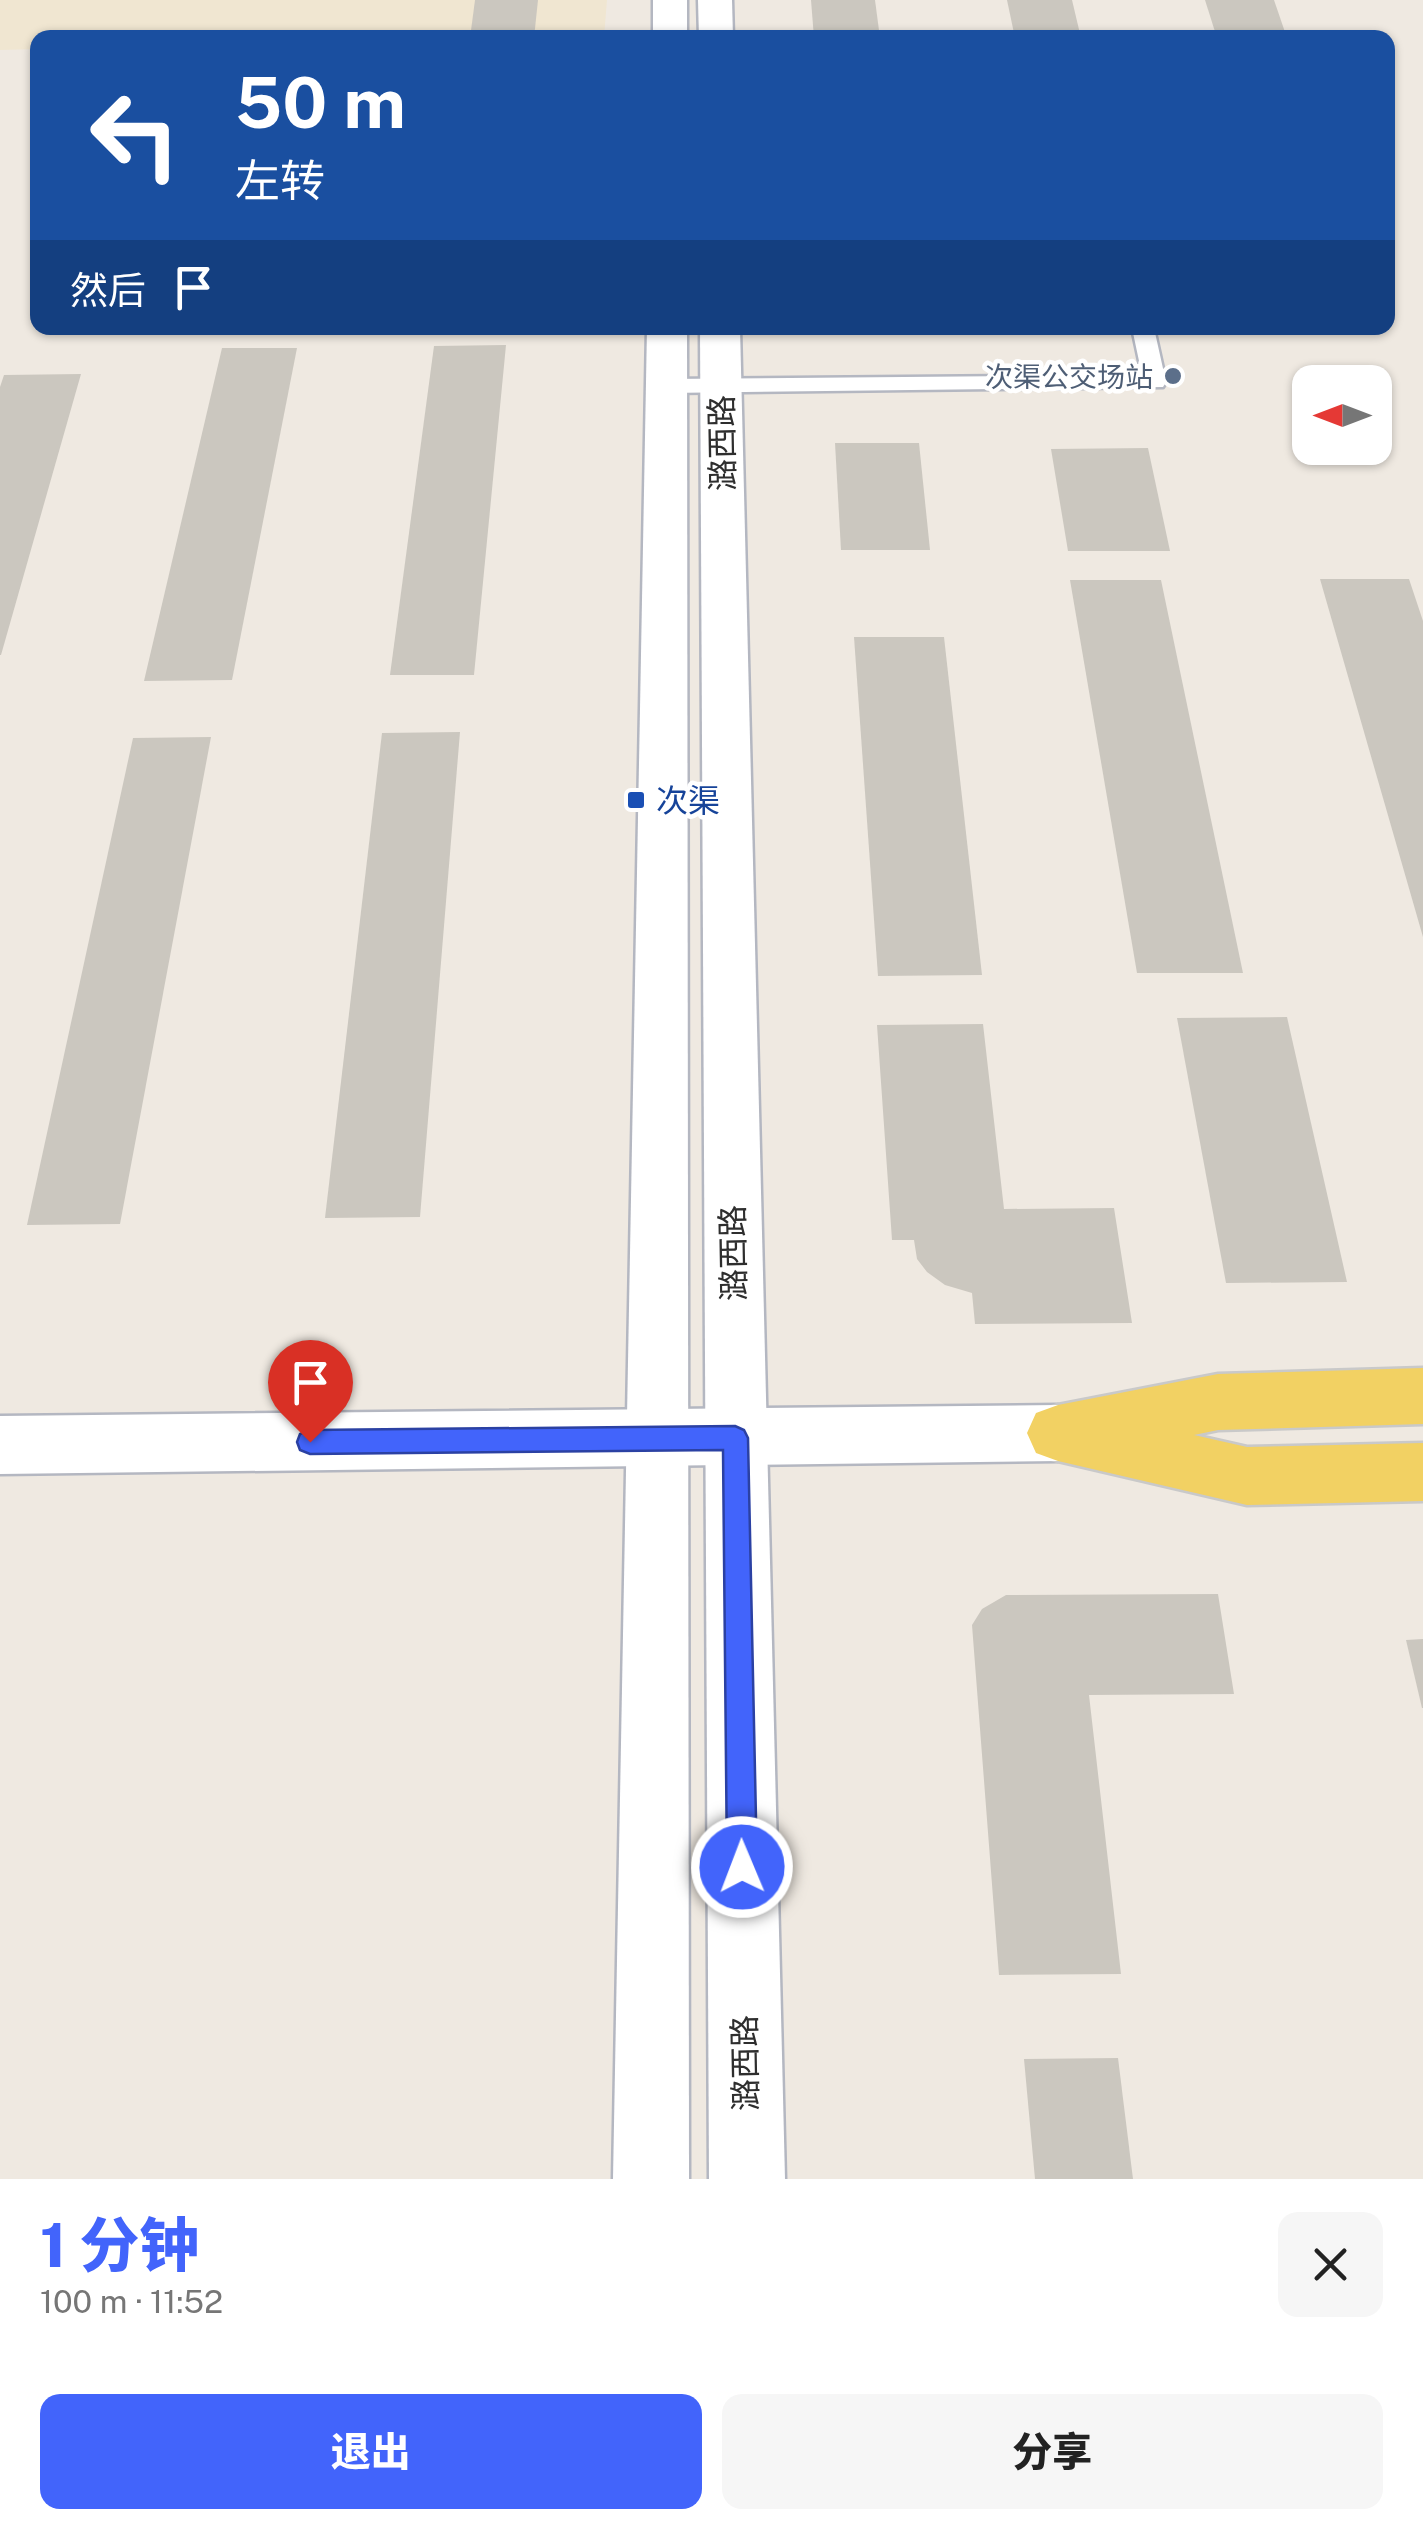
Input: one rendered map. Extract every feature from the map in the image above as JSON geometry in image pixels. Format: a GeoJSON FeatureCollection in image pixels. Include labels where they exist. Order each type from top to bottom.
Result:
{"type":"FeatureCollection","features":[{"type":"Feature","properties":{"kind":"main road"},"geometry":{"type":"LineString","coordinates":[[670,0],[670,30]]}},
{"type":"Feature","properties":{"kind":"main road"},"geometry":{"type":"LineString","coordinates":[[716,0],[716,30]]}},
{"type":"Feature","properties":{"kind":"main road","name":"潞西路"},"geometry":{"type":"LineString","coordinates":[[670,335],[694,386],[735,1438],[747,2179]]}},
{"type":"Feature","properties":{"kind":"main road","name":"潞西路"},"geometry":{"type":"LineString","coordinates":[[651,2179],[658,1439],[694,386],[717,335]]}},
{"type":"Feature","properties":{"kind":"main road"},"geometry":{"type":"LineString","coordinates":[[0,1445],[1058,1434],[1218,1402],[1423,1396]]}},
{"type":"Feature","properties":{"kind":"main road"},"geometry":{"type":"LineString","coordinates":[[1058,1434],[1246,1476],[1423,1472]]}},
{"type":"Feature","properties":{"kind":"lane"},"geometry":{"type":"LineString","coordinates":[[694,386],[1155,382],[1145,335]]}},
{"type":"Feature","properties":{"kind":"shaded area"},"geometry":{"type":"Polygon","coordinates":[[[0,0],[607,0],[605,30],[30,30],[30,49],[0,50],[0,0]]]}},
{"type":"Feature","properties":{"kind":"building"},"geometry":{"type":"Polygon","coordinates":[[[475,0],[538,0],[535,30],[471,30],[475,0]]]}},
{"type":"Feature","properties":{"kind":"building"},"geometry":{"type":"Polygon","coordinates":[[[811,0],[875,0],[879,30],[813,30],[811,0]]]}},
{"type":"Feature","properties":{"kind":"building"},"geometry":{"type":"Polygon","coordinates":[[[1007,0],[1072,0],[1079,30],[1013,30],[1007,0]]]}},
{"type":"Feature","properties":{"kind":"building"},"geometry":{"type":"Polygon","coordinates":[[[1205,0],[1274,0],[1284,30],[1214,30],[1205,0]]]}},
{"type":"Feature","properties":{"kind":"building"},"geometry":{"type":"Polygon","coordinates":[[[506,345],[474,675],[390,675],[434,346],[506,345]]]}},
{"type":"Feature","properties":{"kind":"building"},"geometry":{"type":"Polygon","coordinates":[[[222,348],[297,348],[232,680],[144,681],[222,348]]]}},
{"type":"Feature","properties":{"kind":"building"},"geometry":{"type":"Polygon","coordinates":[[[81,374],[0,655],[0,387],[4,375],[81,374]]]}},
{"type":"Feature","properties":{"kind":"building"},"geometry":{"type":"Polygon","coordinates":[[[835,443],[919,443],[930,550],[841,550],[835,443]]]}},
{"type":"Feature","properties":{"kind":"building"},"geometry":{"type":"Polygon","coordinates":[[[1148,448],[1170,551],[1068,551],[1051,449],[1148,448]]]}},
{"type":"Feature","properties":{"kind":"building"},"geometry":{"type":"Polygon","coordinates":[[[1320,579],[1409,579],[1423,621],[1423,937],[1320,579]]]}},
{"type":"Feature","properties":{"kind":"building"},"geometry":{"type":"Polygon","coordinates":[[[1070,580],[1161,580],[1243,973],[1137,973],[1070,580]]]}},
{"type":"Feature","properties":{"kind":"building"},"geometry":{"type":"Polygon","coordinates":[[[854,637],[944,637],[982,975],[878,976],[854,637]]]}},
{"type":"Feature","properties":{"kind":"building"},"geometry":{"type":"Polygon","coordinates":[[[460,732],[420,1217],[325,1218],[382,733],[460,732]]]}},
{"type":"Feature","properties":{"kind":"building"},"geometry":{"type":"Polygon","coordinates":[[[211,737],[120,1224],[27,1225],[133,738],[211,737]]]}},
{"type":"Feature","properties":{"kind":"building"},"geometry":{"type":"Polygon","coordinates":[[[1287,1017],[1347,1282],[1226,1283],[1177,1018],[1287,1017]]]}},
{"type":"Feature","properties":{"kind":"building"},"geometry":{"type":"Polygon","coordinates":[[[983,1024],[1004,1209],[1114,1208],[1132,1323],[975,1324],[972,1293],[945,1285],[927,1272],[917,1259],[914,1240],[892,1240],[877,1025],[983,1024]]]}},
{"type":"Feature","properties":{"kind":"building"},"geometry":{"type":"Polygon","coordinates":[[[1218,1594],[1234,1694],[1089,1695],[1121,1974],[999,1975],[972,1625],[982,1609],[1006,1595],[1218,1594]]]}},
{"type":"Feature","properties":{"kind":"building"},"geometry":{"type":"Polygon","coordinates":[[[1423,1639],[1423,1708],[1422,1708],[1406,1640],[1423,1639]]]}},
{"type":"Feature","properties":{"kind":"building"},"geometry":{"type":"Polygon","coordinates":[[[1118,2058],[1133,2179],[1035,2179],[1024,2059],[1118,2058]]]}},
{"type":"Feature","properties":{"kind":"place","name":"次渠公交场站"},"geometry":{"type":"Point","coordinates":[1173,376]}},
{"type":"Feature","properties":{"kind":"place","name":"次渠"},"geometry":{"type":"Point","coordinates":[636,800]}},
{"type":"Feature","properties":{"kind":"route"},"geometry":{"type":"LineString","coordinates":[[310,1442],[735,1438],[742,1867]]}}]}
